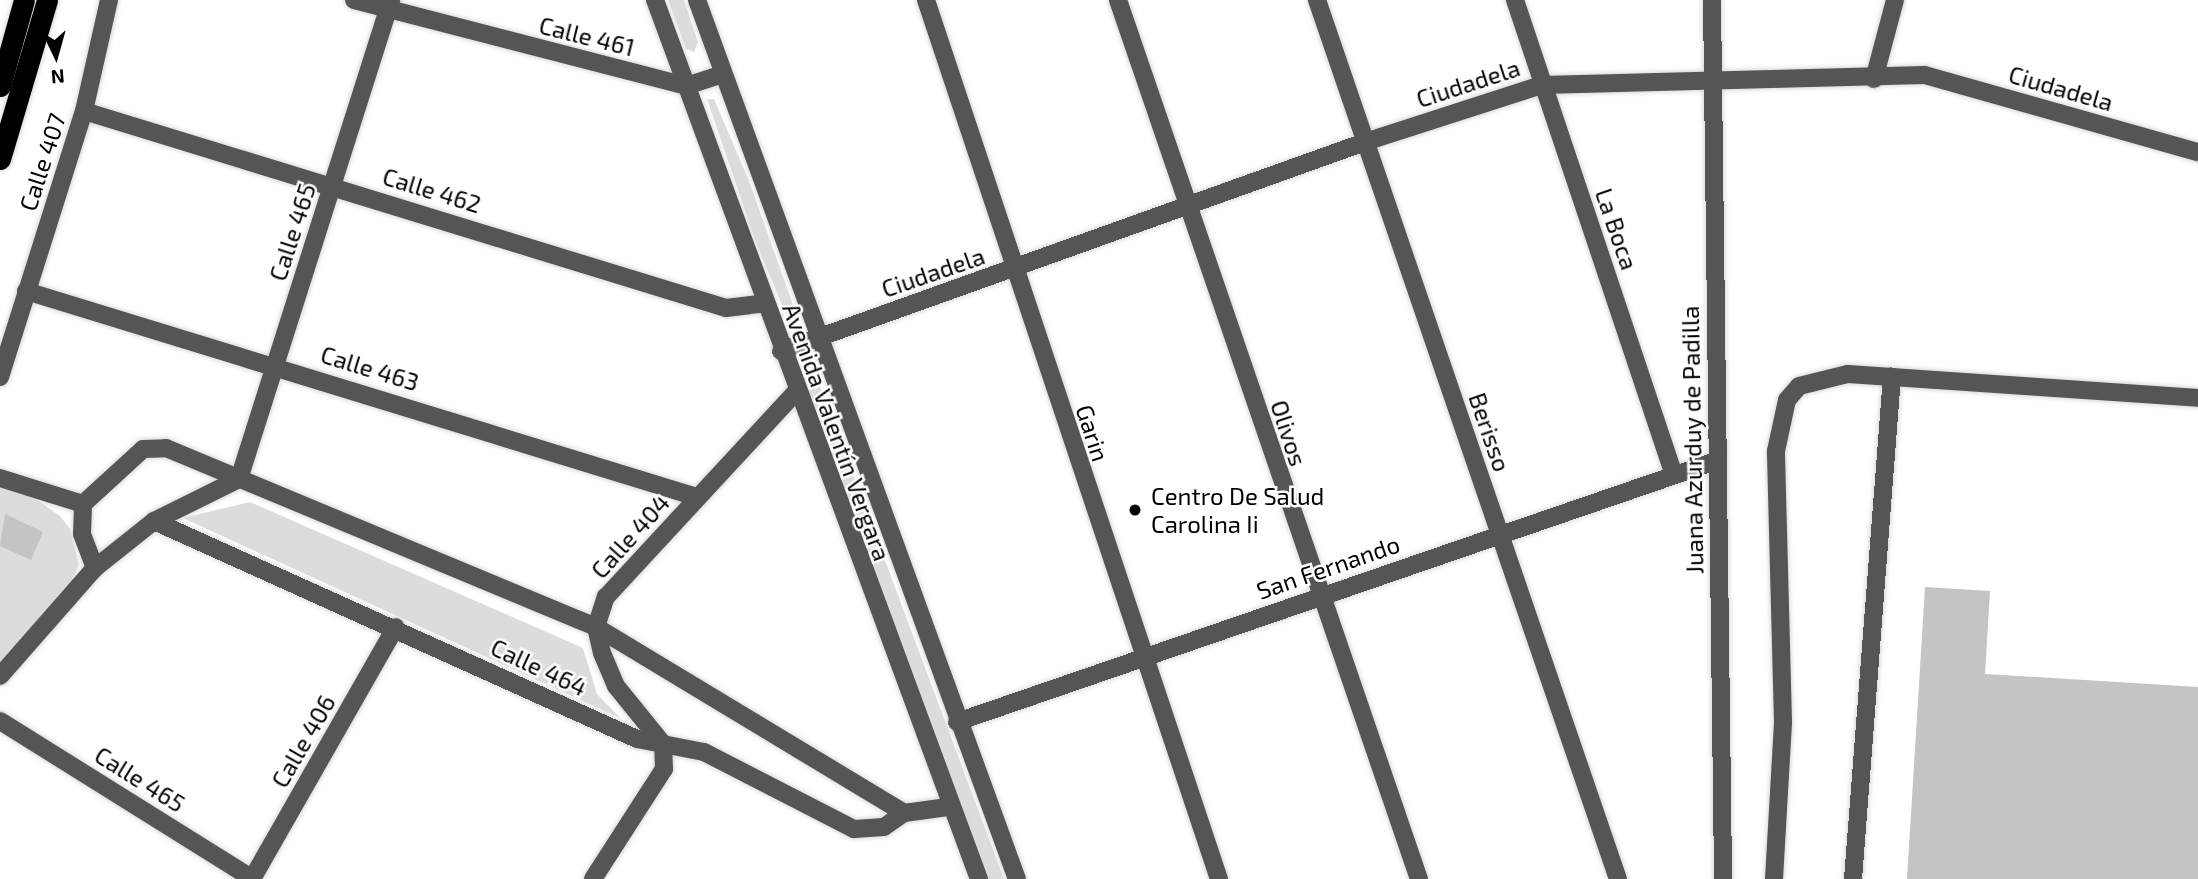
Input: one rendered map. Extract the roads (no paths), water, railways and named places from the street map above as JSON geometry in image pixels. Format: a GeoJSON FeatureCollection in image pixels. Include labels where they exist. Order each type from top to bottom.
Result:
{"type":"FeatureCollection","features":[{"type":"Feature","properties":{"kind":"highway"},"geometry":{"type":"LineString","coordinates":[[0,86],[24,0]]}},
{"type":"Feature","properties":{"kind":"highway"},"geometry":{"type":"LineString","coordinates":[[0,159],[47,0]]}},
{"type":"Feature","properties":{"kind":"street","name":"Calle 407"},"geometry":{"type":"LineString","coordinates":[[0,377],[84,111],[109,0]]}},
{"type":"Feature","properties":{"kind":"street","name":"Calle 461"},"geometry":{"type":"LineString","coordinates":[[354,0],[389,5],[686,86]]}},
{"type":"Feature","properties":{"kind":"street","name":"Avenida Valentín Vergara"},"geometry":{"type":"LineString","coordinates":[[655,0],[780,351],[948,807],[979,879]]}},
{"type":"Feature","properties":{"kind":"street","name":"Avenida Valentín Vergara"},"geometry":{"type":"LineString","coordinates":[[697,0],[816,337],[1017,879]]}},
{"type":"Feature","properties":{"kind":"street","name":"Garin"},"geometry":{"type":"LineString","coordinates":[[926,0],[1141,657],[1219,879]]}},
{"type":"Feature","properties":{"kind":"street","name":"Olivos"},"geometry":{"type":"LineString","coordinates":[[1118,0],[1318,597],[1419,879]]}},
{"type":"Feature","properties":{"kind":"street","name":"Berisso"},"geometry":{"type":"LineString","coordinates":[[1317,0],[1618,879]]}},
{"type":"Feature","properties":{"kind":"street","name":"La Boca"},"geometry":{"type":"LineString","coordinates":[[1515,0],[1674,474]]}},
{"type":"Feature","properties":{"kind":"street","name":"Juana Azurduy de Padilla"},"geometry":{"type":"LineString","coordinates":[[1712,0],[1723,879]]}},
{"type":"Feature","properties":{"kind":"street"},"geometry":{"type":"LineString","coordinates":[[1874,79],[1895,0]]}},
{"type":"Feature","properties":{"kind":"street","name":"Calle 465"},"geometry":{"type":"LineString","coordinates":[[239,479],[389,5]]}},
{"type":"Feature","properties":{"kind":"street"},"geometry":{"type":"LineString","coordinates":[[686,86],[723,74]]}},
{"type":"Feature","properties":{"kind":"street","name":"Ciudadela"},"geometry":{"type":"LineString","coordinates":[[780,351],[1015,271],[1188,204],[1365,142],[1542,85],[1712,78],[1874,79],[1925,75],[2198,152]]}},
{"type":"Feature","properties":{"kind":"street","name":"Calle 462"},"geometry":{"type":"LineString","coordinates":[[84,111],[726,308],[765,303]]}},
{"type":"Feature","properties":{"kind":"street","name":"Calle 463"},"geometry":{"type":"LineString","coordinates":[[26,291],[276,364],[697,497]]}},
{"type":"Feature","properties":{"kind":"street"},"geometry":{"type":"LineString","coordinates":[[1773,879],[1783,722],[1780,425],[1787,400],[1799,386],[1848,374],[2198,398]]}},
{"type":"Feature","properties":{"kind":"street"},"geometry":{"type":"LineString","coordinates":[[1853,879],[1892,377]]}},
{"type":"Feature","properties":{"kind":"street","name":"Calle 404"},"geometry":{"type":"LineString","coordinates":[[596,627],[606,597],[796,392]]}},
{"type":"Feature","properties":{"kind":"street"},"geometry":{"type":"LineString","coordinates":[[95,568],[82,534],[83,504],[144,449],[166,448],[596,627],[904,813]]}},
{"type":"Feature","properties":{"kind":"street","name":"San Fernando"},"geometry":{"type":"LineString","coordinates":[[957,722],[1716,461]]}},
{"type":"Feature","properties":{"kind":"street"},"geometry":{"type":"LineString","coordinates":[[0,478],[83,504]]}},
{"type":"Feature","properties":{"kind":"street"},"geometry":{"type":"LineString","coordinates":[[0,676],[95,568],[154,521],[239,479]]}},
{"type":"Feature","properties":{"kind":"street","name":"Calle 464"},"geometry":{"type":"LineString","coordinates":[[154,521],[396,627],[637,739],[704,752],[855,830],[884,827],[904,813],[948,807]]}},
{"type":"Feature","properties":{"kind":"street","name":"Calle 406"},"geometry":{"type":"LineString","coordinates":[[252,879],[396,627]]}},
{"type":"Feature","properties":{"kind":"street"},"geometry":{"type":"LineString","coordinates":[[593,879],[664,769],[663,744],[616,686],[596,627]]}},
{"type":"Feature","properties":{"kind":"street","name":"Calle 465"},"geometry":{"type":"LineString","coordinates":[[0,721],[252,879]]}},
{"type":"Feature","properties":{"kind":"place","name":"Centro De Salud Carolina Ii"},"geometry":{"type":"Point","coordinates":[1135,510]}}]}
